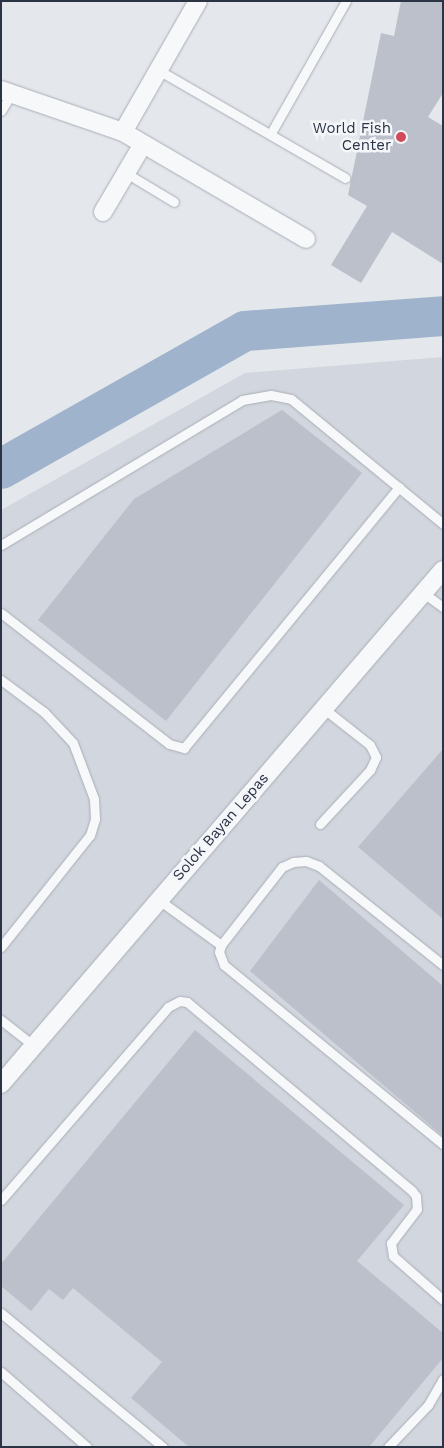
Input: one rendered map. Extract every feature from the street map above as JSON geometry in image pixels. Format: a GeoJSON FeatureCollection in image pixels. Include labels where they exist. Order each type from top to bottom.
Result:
{"type":"FeatureCollection","features":[{"type":"Feature","properties":{"kind":"street"},"geometry":{"type":"LineString","coordinates":[[122,132],[160,71],[198,1]]}},
{"type":"Feature","properties":{"kind":"street"},"geometry":{"type":"LineString","coordinates":[[4,99],[122,132],[306,239]]}},
{"type":"Feature","properties":{"kind":"street"},"geometry":{"type":"LineString","coordinates":[[103,212],[143,144]]}},
{"type":"Feature","properties":{"kind":"street","name":"Solok Bayan Lepas"},"geometry":{"type":"LineString","coordinates":[[1,1084],[422,592],[443,570]]}},
{"type":"Feature","properties":{"kind":"lane"},"geometry":{"type":"LineString","coordinates":[[271,133],[346,1]]}},
{"type":"Feature","properties":{"kind":"lane"},"geometry":{"type":"LineString","coordinates":[[160,71],[271,133],[345,178]]}},
{"type":"Feature","properties":{"kind":"lane"},"geometry":{"type":"LineString","coordinates":[[126,173],[174,202]]}},
{"type":"Feature","properties":{"kind":"lane"},"geometry":{"type":"LineString","coordinates":[[1,545],[242,400],[271,395],[291,399],[443,524]]}},
{"type":"Feature","properties":{"kind":"lane"},"geometry":{"type":"LineString","coordinates":[[1,613],[169,744],[184,748],[399,487]]}},
{"type":"Feature","properties":{"kind":"lane"},"geometry":{"type":"LineString","coordinates":[[422,592],[443,606]]}},
{"type":"Feature","properties":{"kind":"lane"},"geometry":{"type":"LineString","coordinates":[[1,680],[44,712],[73,743],[94,799],[95,819],[90,835],[1,946]]}},
{"type":"Feature","properties":{"kind":"lane"},"geometry":{"type":"LineString","coordinates":[[320,824],[370,770],[376,758],[370,745],[323,708]]}},
{"type":"Feature","properties":{"kind":"lane"},"geometry":{"type":"LineString","coordinates":[[443,965],[319,866],[306,861],[293,862],[282,868],[221,945],[219,952],[224,965],[443,1144]]}},
{"type":"Feature","properties":{"kind":"lane"},"geometry":{"type":"LineString","coordinates":[[159,900],[221,945]]}},
{"type":"Feature","properties":{"kind":"lane"},"geometry":{"type":"LineString","coordinates":[[1,1200],[168,1007],[180,1001],[187,1002],[412,1191],[416,1196],[416,1208],[392,1243],[392,1256],[443,1300]]}},
{"type":"Feature","properties":{"kind":"lane"},"geometry":{"type":"LineString","coordinates":[[1,1020],[34,1046]]}},
{"type":"Feature","properties":{"kind":"lane"},"geometry":{"type":"LineString","coordinates":[[1,1312],[163,1447]]}},
{"type":"Feature","properties":{"kind":"lane"},"geometry":{"type":"LineString","coordinates":[[1,1372],[87,1447]]}},
{"type":"Feature","properties":{"kind":"lane"},"geometry":{"type":"LineString","coordinates":[[388,1447],[428,1405],[443,1379]]}},
{"type":"Feature","properties":{"kind":"shaded area"},"geometry":{"type":"Polygon","coordinates":[[[443,357],[443,1447],[1,1447],[1,510],[245,373],[443,357]]]}},
{"type":"Feature","properties":{"kind":"building","name":"World Fish Center"},"geometry":{"type":"Polygon","coordinates":[[[401,1],[443,1],[443,93],[428,117],[443,126],[443,264],[392,232],[361,283],[331,265],[367,206],[348,195],[381,33],[394,36],[401,1]]]}},
{"type":"Feature","properties":{"kind":"building"},"geometry":{"type":"Polygon","coordinates":[[[282,410],[362,473],[166,721],[38,620],[134,499],[282,410]]]}},
{"type":"Feature","properties":{"kind":"building"},"geometry":{"type":"Polygon","coordinates":[[[443,749],[443,919],[358,847],[443,749]]]}},
{"type":"Feature","properties":{"kind":"building"},"geometry":{"type":"Polygon","coordinates":[[[319,880],[443,986],[443,1136],[250,971],[319,880]]]}},
{"type":"Feature","properties":{"kind":"building"},"geometry":{"type":"Polygon","coordinates":[[[195,1030],[404,1205],[357,1261],[443,1333],[443,1358],[369,1447],[189,1447],[131,1398],[162,1362],[73,1288],[63,1300],[49,1289],[31,1311],[1,1286],[1,1264],[195,1030]]]}},
{"type":"Feature","properties":{"kind":"waterway"},"geometry":{"type":"LineString","coordinates":[[1,469],[245,331],[443,316]]}},
{"type":"Feature","properties":{"kind":"place","name":"World Fish Center"},"geometry":{"type":"Point","coordinates":[401,137]}}]}
